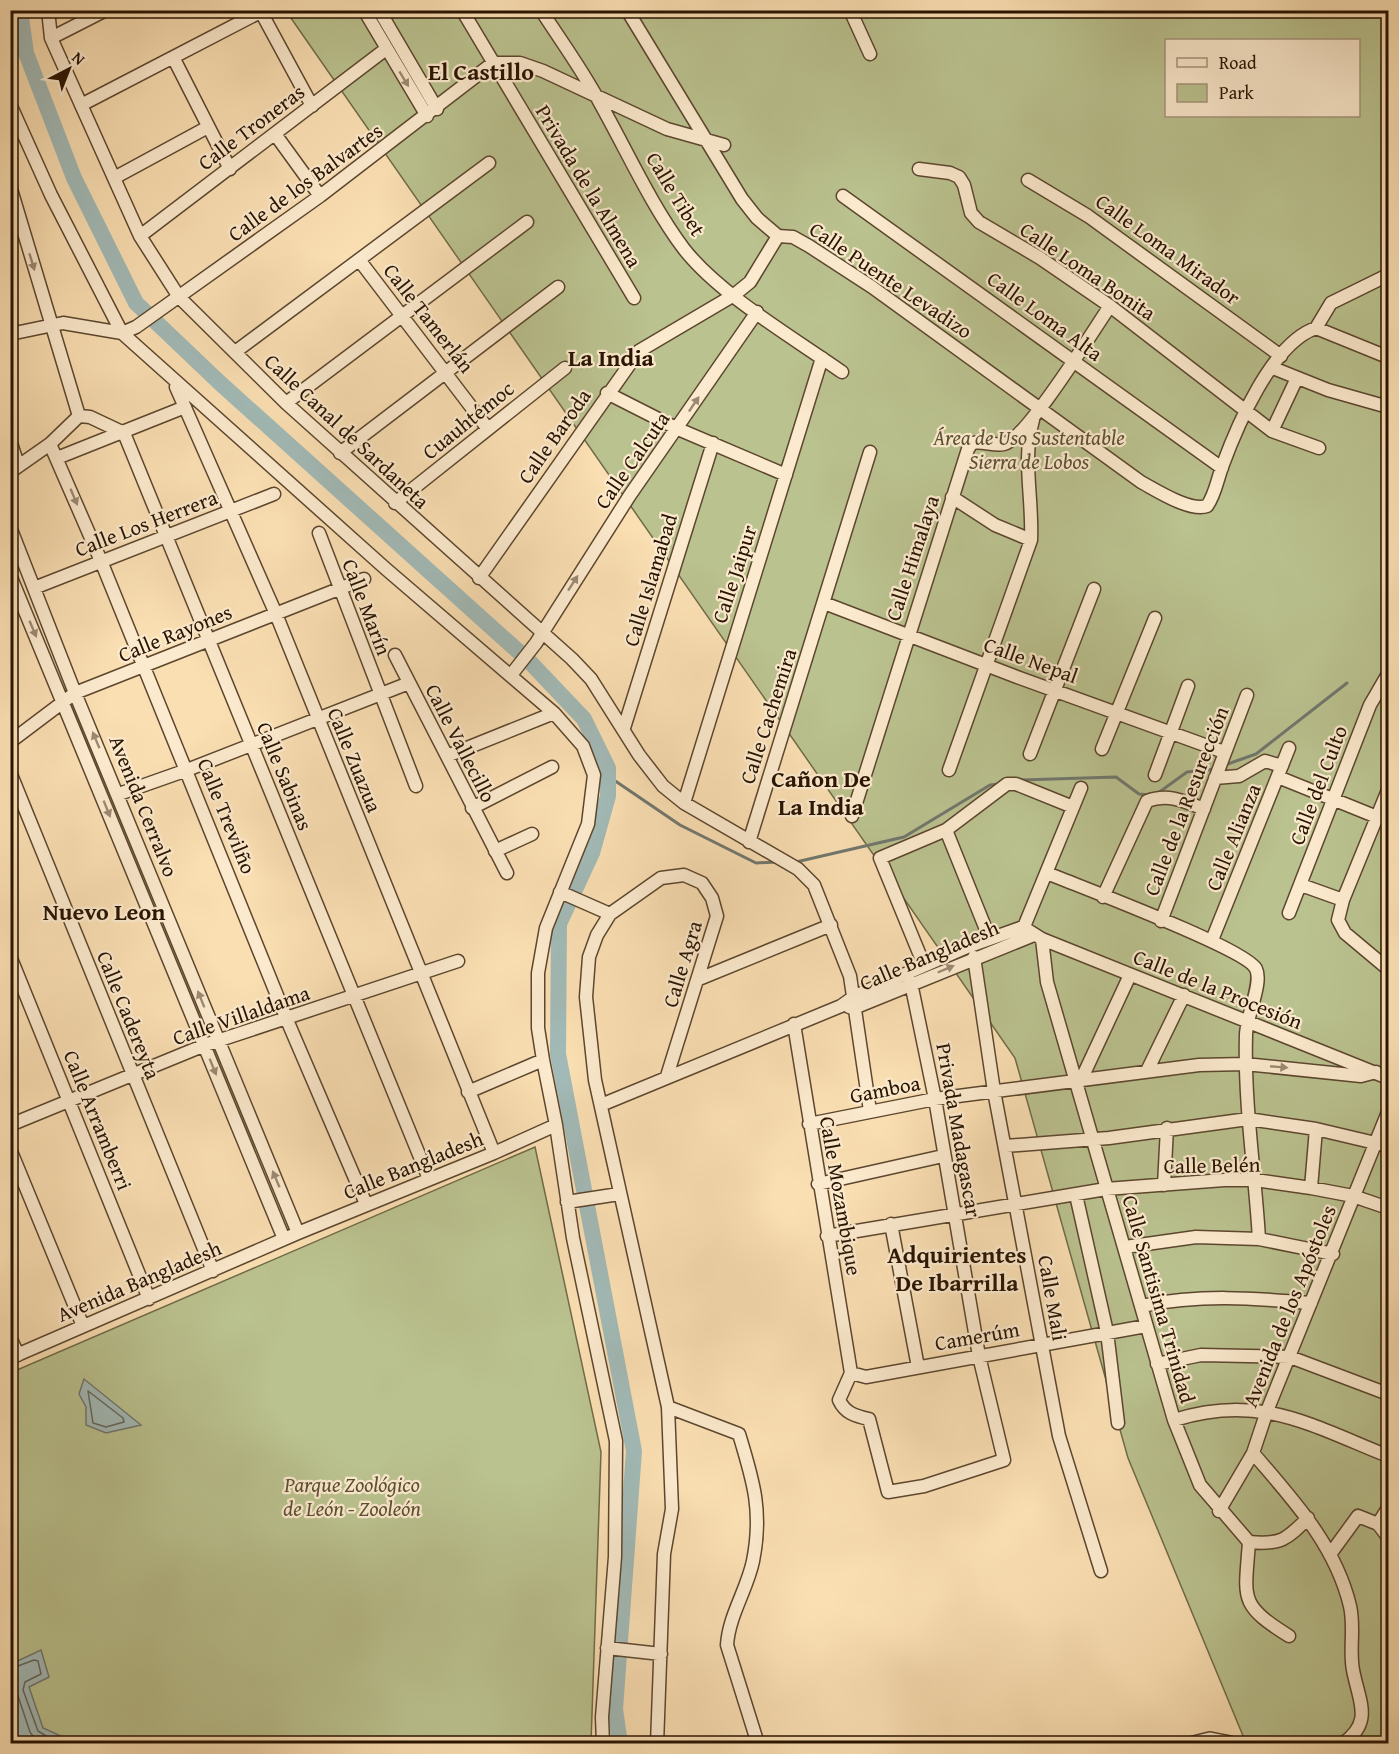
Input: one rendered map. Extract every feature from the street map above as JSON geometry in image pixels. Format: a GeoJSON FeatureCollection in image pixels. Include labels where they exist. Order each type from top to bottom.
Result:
{"type":"FeatureCollection","features":[{"type":"Feature","properties":{"kind":"street","name":"Calle Canal de Sardaneta"},"geometry":{"type":"LineString","coordinates":[[48,10],[51,39],[140,236],[179,297],[286,403],[479,578],[539,638],[591,679],[639,755],[663,786],[684,803],[798,869],[814,885],[831,925],[850,1003],[870,1111]]}},
{"type":"Feature","properties":{"kind":"street"},"geometry":{"type":"LineString","coordinates":[[51,39],[106,10]]}},
{"type":"Feature","properties":{"kind":"street"},"geometry":{"type":"LineString","coordinates":[[236,10],[242,23]]}},
{"type":"Feature","properties":{"kind":"street"},"geometry":{"type":"LineString","coordinates":[[364,10],[386,49],[432,112]]}},
{"type":"Feature","properties":{"kind":"street"},"geometry":{"type":"LineString","coordinates":[[379,10],[432,112]]}},
{"type":"Feature","properties":{"kind":"street","name":"Privada de la Almena"},"geometry":{"type":"LineString","coordinates":[[462,10],[634,298]]}},
{"type":"Feature","properties":{"kind":"street","name":"Calle Tibet"},"geometry":{"type":"LineString","coordinates":[[541,10],[598,99],[664,219],[685,250],[706,272],[734,295],[842,372]]}},
{"type":"Feature","properties":{"kind":"street","name":"Calle Puente Levadizo"},"geometry":{"type":"LineString","coordinates":[[627,10],[742,199],[757,218],[778,236],[793,237],[872,287],[1037,412],[1141,482],[1172,499],[1202,508],[1207,506],[1212,499],[1222,468]]}},
{"type":"Feature","properties":{"kind":"street"},"geometry":{"type":"LineString","coordinates":[[850,10],[870,54]]}},
{"type":"Feature","properties":{"kind":"street"},"geometry":{"type":"LineString","coordinates":[[81,105],[174,60],[263,11],[312,105]]}},
{"type":"Feature","properties":{"kind":"street","name":"Calle Troneras"},"geometry":{"type":"LineString","coordinates":[[140,236],[386,49]]}},
{"type":"Feature","properties":{"kind":"street"},"geometry":{"type":"LineString","coordinates":[[174,60],[230,169]]}},
{"type":"Feature","properties":{"kind":"street"},"geometry":{"type":"LineString","coordinates":[[493,63],[520,63],[543,71],[598,99],[667,129],[724,145]]}},
{"type":"Feature","properties":{"kind":"street","name":"Calle de los Balvartes"},"geometry":{"type":"LineString","coordinates":[[122,333],[136,327],[320,196],[493,63]]}},
{"type":"Feature","properties":{"kind":"street"},"geometry":{"type":"LineString","coordinates":[[10,104],[56,205],[122,333],[175,384],[514,672],[554,712],[583,746],[594,775],[588,824],[564,893],[546,928],[538,973],[538,1028],[616,1441],[612,1649],[602,1717],[603,1743]]}},
{"type":"Feature","properties":{"kind":"street"},"geometry":{"type":"LineString","coordinates":[[114,178],[208,127]]}},
{"type":"Feature","properties":{"kind":"street"},"geometry":{"type":"LineString","coordinates":[[275,135],[320,196]]}},
{"type":"Feature","properties":{"kind":"street"},"geometry":{"type":"LineString","coordinates":[[235,352],[489,163]]}},
{"type":"Feature","properties":{"kind":"street","name":"Calle Loma Bonita"},"geometry":{"type":"LineString","coordinates":[[919,169],[950,173],[959,177],[964,185],[971,213],[979,222],[1040,258],[1110,306],[1272,431],[1319,448]]}},
{"type":"Feature","properties":{"kind":"street","name":"Calle Loma Mirador"},"geometry":{"type":"LineString","coordinates":[[1028,180],[1088,216],[1281,356]]}},
{"type":"Feature","properties":{"kind":"street"},"geometry":{"type":"LineString","coordinates":[[10,186],[79,416]]}},
{"type":"Feature","properties":{"kind":"street","name":"Calle Loma Alta"},"geometry":{"type":"LineString","coordinates":[[843,196],[1222,468]]}},
{"type":"Feature","properties":{"kind":"street"},"geometry":{"type":"LineString","coordinates":[[286,403],[527,222]]}},
{"type":"Feature","properties":{"kind":"street","name":"Calle Baroda"},"geometry":{"type":"LineString","coordinates":[[479,578],[607,393],[639,351],[734,295],[750,282],[778,236]]}},
{"type":"Feature","properties":{"kind":"street","name":"Calle Tamerlán"},"geometry":{"type":"LineString","coordinates":[[360,261],[488,429]]}},
{"type":"Feature","properties":{"kind":"street"},"geometry":{"type":"LineString","coordinates":[[1222,468],[1245,411],[1281,356],[1297,338],[1316,328],[1331,303],[1388,275]]}},
{"type":"Feature","properties":{"kind":"street"},"geometry":{"type":"LineString","coordinates":[[340,453],[558,287]]}},
{"type":"Feature","properties":{"kind":"street","name":"Calle Himalaya"},"geometry":{"type":"LineString","coordinates":[[852,816],[968,449],[972,443],[1004,444],[1011,441],[1037,412],[1110,306]]}},
{"type":"Feature","properties":{"kind":"street","name":"Calle Calcuta"},"geometry":{"type":"LineString","coordinates":[[514,672],[539,638],[630,495],[678,429],[757,312]]}},
{"type":"Feature","properties":{"kind":"street"},"geometry":{"type":"LineString","coordinates":[[10,334],[63,323],[122,333]]}},
{"type":"Feature","properties":{"kind":"street"},"geometry":{"type":"LineString","coordinates":[[1316,328],[1385,356]]}},
{"type":"Feature","properties":{"kind":"street","name":"Calle Jaipur"},"geometry":{"type":"LineString","coordinates":[[684,803],[822,358]]}},
{"type":"Feature","properties":{"kind":"street","name":"Cuauhtémoc"},"geometry":{"type":"LineString","coordinates":[[395,503],[565,368]]}},
{"type":"Feature","properties":{"kind":"street"},"geometry":{"type":"LineString","coordinates":[[1273,368],[1386,407]]}},
{"type":"Feature","properties":{"kind":"street"},"geometry":{"type":"LineString","coordinates":[[1272,431],[1297,378]]}},
{"type":"Feature","properties":{"kind":"street","name":"Calle Zuazua"},"geometry":{"type":"LineString","coordinates":[[175,384],[276,614],[420,975],[494,1153]]}},
{"type":"Feature","properties":{"kind":"street"},"geometry":{"type":"LineString","coordinates":[[607,393],[678,429],[786,475]]}},
{"type":"Feature","properties":{"kind":"street"},"geometry":{"type":"LineString","coordinates":[[57,458],[184,407]]}},
{"type":"Feature","properties":{"kind":"street"},"geometry":{"type":"LineString","coordinates":[[949,771],[1031,540],[1033,509],[1026,444],[1037,412]]}},
{"type":"Feature","properties":{"kind":"street"},"geometry":{"type":"LineString","coordinates":[[10,440],[14,468],[50,444],[79,416],[90,417],[124,433]]}},
{"type":"Feature","properties":{"kind":"street","name":"Calle Sabinas"},"geometry":{"type":"LineString","coordinates":[[124,433],[429,1179]]}},
{"type":"Feature","properties":{"kind":"street","name":"Calle Islamabad"},"geometry":{"type":"LineString","coordinates":[[624,728],[713,443]]}},
{"type":"Feature","properties":{"kind":"street","name":"Calle Trevilño"},"geometry":{"type":"LineString","coordinates":[[50,444],[145,666],[287,1020],[366,1204]]}},
{"type":"Feature","properties":{"kind":"street","name":"Calle Cachemira"},"geometry":{"type":"LineString","coordinates":[[749,842],[870,452]]}},
{"type":"Feature","properties":{"kind":"street","name":"Calle Los Herrera"},"geometry":{"type":"LineString","coordinates":[[34,588],[274,494]]}},
{"type":"Feature","properties":{"kind":"street"},"geometry":{"type":"LineString","coordinates":[[952,497],[1001,528],[1031,540]]}},
{"type":"Feature","properties":{"kind":"street","name":"Avenida Cerralvo"},"geometry":{"type":"LineString","coordinates":[[10,527],[75,693],[119,794],[218,1042],[298,1233]]}},
{"type":"Feature","properties":{"kind":"street","name":"Calle Marín"},"geometry":{"type":"LineString","coordinates":[[319,533],[416,786]]}},
{"type":"Feature","properties":{"kind":"street","name":"Avenida Cerralvo"},"geometry":{"type":"LineString","coordinates":[[10,575],[15,602],[64,703],[284,1239]]}},
{"type":"Feature","properties":{"kind":"street","name":"Calle Rayones"},"geometry":{"type":"LineString","coordinates":[[10,742],[75,693],[364,579]]}},
{"type":"Feature","properties":{"kind":"street"},"geometry":{"type":"LineString","coordinates":[[1030,754],[1094,589]]}},
{"type":"Feature","properties":{"kind":"street","name":"Calle Nepal"},"geometry":{"type":"LineString","coordinates":[[824,603],[1224,752]]}},
{"type":"Feature","properties":{"kind":"street"},"geometry":{"type":"LineString","coordinates":[[1102,749],[1155,618]]}},
{"type":"Feature","properties":{"kind":"street"},"geometry":{"type":"LineString","coordinates":[[395,655],[409,682]]}},
{"type":"Feature","properties":{"kind":"street","name":"Calle del Culto"},"geometry":{"type":"LineString","coordinates":[[1289,913],[1370,705],[1389,674]]}},
{"type":"Feature","properties":{"kind":"street","name":"Calle Vallecillo"},"geometry":{"type":"LineString","coordinates":[[119,794],[317,720],[409,682],[507,873]]}},
{"type":"Feature","properties":{"kind":"street"},"geometry":{"type":"LineString","coordinates":[[1155,775],[1188,686]]}},
{"type":"Feature","properties":{"kind":"street","name":"Calle de la Resurección"},"geometry":{"type":"LineString","coordinates":[[1161,921],[1247,695]]}},
{"type":"Feature","properties":{"kind":"street"},"geometry":{"type":"LineString","coordinates":[[447,756],[554,712]]}},
{"type":"Feature","properties":{"kind":"street","name":"Calle Alianza"},"geometry":{"type":"LineString","coordinates":[[1212,940],[1289,748]]}},
{"type":"Feature","properties":{"kind":"street"},"geometry":{"type":"LineString","coordinates":[[1215,777],[1239,776],[1265,761],[1332,799],[1377,817]]}},
{"type":"Feature","properties":{"kind":"street"},"geometry":{"type":"LineString","coordinates":[[472,808],[552,767]]}},
{"type":"Feature","properties":{"kind":"street","name":"Calle Cadereyta"},"geometry":{"type":"LineString","coordinates":[[10,772],[213,1271]]}},
{"type":"Feature","properties":{"kind":"street"},"geometry":{"type":"LineString","coordinates":[[924,965],[879,863],[883,856],[946,830],[1007,784],[1016,784],[1073,807]]}},
{"type":"Feature","properties":{"kind":"street","name":"Calle Bangladesh"},"geometry":{"type":"LineString","coordinates":[[601,1105],[794,1024],[911,983],[974,957],[1022,932],[1081,788]]}},
{"type":"Feature","properties":{"kind":"street"},"geometry":{"type":"LineString","coordinates":[[1389,790],[1343,900],[1338,920],[1340,927],[1389,969]]}},
{"type":"Feature","properties":{"kind":"street"},"geometry":{"type":"LineString","coordinates":[[1103,897],[1147,801],[1158,797],[1174,798],[1204,809]]}},
{"type":"Feature","properties":{"kind":"street"},"geometry":{"type":"LineString","coordinates":[[946,830],[989,938]]}},
{"type":"Feature","properties":{"kind":"street"},"geometry":{"type":"LineString","coordinates":[[495,851],[532,834]]}},
{"type":"Feature","properties":{"kind":"street"},"geometry":{"type":"LineString","coordinates":[[1047,873],[1212,940],[1251,962],[1257,970],[1258,982],[1246,1021],[1245,1064],[1259,1239]]}},
{"type":"Feature","properties":{"kind":"street","name":"Calle Agra"},"geometry":{"type":"LineString","coordinates":[[610,914],[661,878],[684,875],[702,883],[712,898],[717,915],[667,1076]]}},
{"type":"Feature","properties":{"kind":"street"},"geometry":{"type":"LineString","coordinates":[[1301,885],[1343,900]]}},
{"type":"Feature","properties":{"kind":"street"},"geometry":{"type":"LineString","coordinates":[[564,893],[610,914],[597,935],[589,957],[586,997],[614,1194],[668,1407],[672,1509],[664,1554],[657,1654],[657,1743]]}},
{"type":"Feature","properties":{"kind":"street"},"geometry":{"type":"LineString","coordinates":[[699,979],[831,925]]}},
{"type":"Feature","properties":{"kind":"street","name":"Calle Bangladesh"},"geometry":{"type":"LineString","coordinates":[[850,1003],[924,965],[989,938],[1022,932]]}},
{"type":"Feature","properties":{"kind":"street","name":"Calle de la Procesión"},"geometry":{"type":"LineString","coordinates":[[1022,932],[1389,1078]]}},
{"type":"Feature","properties":{"kind":"street","name":"Calle Santisima Trinidad"},"geometry":{"type":"LineString","coordinates":[[1038,937],[1045,972],[1079,1079],[1091,1139],[1125,1247],[1174,1420],[1195,1476],[1219,1511],[1249,1542]]}},
{"type":"Feature","properties":{"kind":"street","name":"Calle Arramberri"},"geometry":{"type":"LineString","coordinates":[[10,956],[149,1299]]}},
{"type":"Feature","properties":{"kind":"street","name":"Calle Mali"},"geometry":{"type":"LineString","coordinates":[[974,957],[994,1091],[1059,1436],[1101,1571]]}},
{"type":"Feature","properties":{"kind":"street","name":"Calle Villaldama"},"geometry":{"type":"LineString","coordinates":[[10,1125],[205,1046],[458,961]]}},
{"type":"Feature","properties":{"kind":"street"},"geometry":{"type":"LineString","coordinates":[[1079,1079],[1130,975]]}},
{"type":"Feature","properties":{"kind":"street","name":"Privada Madagascar"},"geometry":{"type":"LineString","coordinates":[[851,1373],[839,1400],[842,1407],[854,1416],[869,1419],[886,1490],[891,1494],[924,1486],[1004,1460],[979,1356],[935,1099],[911,983]]}},
{"type":"Feature","properties":{"kind":"street"},"geometry":{"type":"LineString","coordinates":[[1147,1071],[1184,995]]}},
{"type":"Feature","properties":{"kind":"street","name":"Calle Mozambique"},"geometry":{"type":"LineString","coordinates":[[794,1024],[818,1184],[851,1373]]}},
{"type":"Feature","properties":{"kind":"street"},"geometry":{"type":"LineString","coordinates":[[1313,1048],[1313,1070]]}},
{"type":"Feature","properties":{"kind":"street"},"geometry":{"type":"LineString","coordinates":[[468,1092],[543,1060]]}},
{"type":"Feature","properties":{"kind":"street","name":"Gamboa"},"geometry":{"type":"LineString","coordinates":[[809,1124],[935,1099],[1199,1065],[1245,1064],[1361,1076],[1376,1072]]}},
{"type":"Feature","properties":{"kind":"street","name":"Avenida de los Apóstoles"},"geometry":{"type":"LineString","coordinates":[[1219,1511],[1252,1453],[1267,1411],[1333,1254],[1353,1196],[1382,1144],[1389,1112]]}},
{"type":"Feature","properties":{"kind":"street"},"geometry":{"type":"LineString","coordinates":[[1006,1146],[1091,1139],[1248,1119],[1316,1129],[1382,1144]]}},
{"type":"Feature","properties":{"kind":"street","name":"Calle Bangladesh"},"geometry":{"type":"LineString","coordinates":[[284,1239],[494,1153],[556,1125]]}},
{"type":"Feature","properties":{"kind":"street"},"geometry":{"type":"LineString","coordinates":[[1164,1185],[1167,1128]]}},
{"type":"Feature","properties":{"kind":"street"},"geometry":{"type":"LineString","coordinates":[[1311,1188],[1316,1129]]}},
{"type":"Feature","properties":{"kind":"street"},"geometry":{"type":"LineString","coordinates":[[10,1149],[83,1326]]}},
{"type":"Feature","properties":{"kind":"street"},"geometry":{"type":"LineString","coordinates":[[818,1184],[943,1156]]}},
{"type":"Feature","properties":{"kind":"street","name":"Calle Belén"},"geometry":{"type":"LineString","coordinates":[[827,1236],[1106,1189],[1256,1180],[1353,1196],[1389,1208]]}},
{"type":"Feature","properties":{"kind":"street"},"geometry":{"type":"LineString","coordinates":[[572,1202],[614,1194]]}},
{"type":"Feature","properties":{"kind":"street"},"geometry":{"type":"LineString","coordinates":[[1077,1195],[1107,1332],[1119,1423]]}},
{"type":"Feature","properties":{"kind":"street"},"geometry":{"type":"LineString","coordinates":[[891,1224],[918,1367]]}},
{"type":"Feature","properties":{"kind":"street"},"geometry":{"type":"LineString","coordinates":[[1125,1247],[1196,1237],[1259,1239],[1333,1254]]}},
{"type":"Feature","properties":{"kind":"street","name":"Avenida Bangladesh"},"geometry":{"type":"LineString","coordinates":[[14,1357],[284,1239]]}},
{"type":"Feature","properties":{"kind":"street"},"geometry":{"type":"LineString","coordinates":[[1141,1306],[1180,1298],[1229,1296],[1311,1303]]}},
{"type":"Feature","properties":{"kind":"street","name":"Camerúm"},"geometry":{"type":"LineString","coordinates":[[851,1373],[866,1377],[1146,1326]]}},
{"type":"Feature","properties":{"kind":"street"},"geometry":{"type":"LineString","coordinates":[[10,1337],[14,1357]]}},
{"type":"Feature","properties":{"kind":"street"},"geometry":{"type":"LineString","coordinates":[[1157,1364],[1201,1355],[1290,1357],[1389,1394]]}},
{"type":"Feature","properties":{"kind":"street"},"geometry":{"type":"LineString","coordinates":[[668,1407],[739,1434],[756,1492],[758,1511],[753,1562],[728,1630],[727,1645],[758,1743]]}},
{"type":"Feature","properties":{"kind":"street"},"geometry":{"type":"LineString","coordinates":[[1174,1420],[1218,1409],[1267,1411],[1389,1456]]}},
{"type":"Feature","properties":{"kind":"street"},"geometry":{"type":"LineString","coordinates":[[1252,1453],[1308,1518],[1331,1553],[1350,1605],[1354,1626],[1350,1648],[1352,1669],[1363,1715],[1359,1730],[1342,1743]]}},
{"type":"Feature","properties":{"kind":"street"},"geometry":{"type":"LineString","coordinates":[[1378,1524],[1389,1508]]}},
{"type":"Feature","properties":{"kind":"street"},"geometry":{"type":"LineString","coordinates":[[1331,1553],[1358,1516],[1378,1524],[1389,1537]]}},
{"type":"Feature","properties":{"kind":"street"},"geometry":{"type":"LineString","coordinates":[[1289,1636],[1258,1617],[1249,1603],[1246,1587],[1249,1542],[1271,1544],[1282,1542],[1308,1518]]}},
{"type":"Feature","properties":{"kind":"street"},"geometry":{"type":"LineString","coordinates":[[612,1649],[657,1654]]}},
{"type":"Feature","properties":{"kind":"street"},"geometry":{"type":"LineString","coordinates":[[1194,1743],[1210,1740],[1230,1743]]}},
{"type":"Feature","properties":{"kind":"green space","name":"Área de Uso Sustentable Sierra de Lobos"},"geometry":{"type":"Polygon","coordinates":[[[286,11],[1388,11],[1388,1743],[1246,1743],[1128,1458],[1015,1058],[286,11]]]}},
{"type":"Feature","properties":{"kind":"green space","name":"Parque Zoológico de León - Zooleón"},"geometry":{"type":"Polygon","coordinates":[[[535,1147],[601,1452],[591,1743],[11,1743],[10,1373],[535,1147]]]}},
{"type":"Feature","properties":{"kind":"water"},"geometry":{"type":"Polygon","coordinates":[[[84,1379],[141,1425],[106,1433],[86,1425],[86,1407],[79,1394],[84,1379]]]}},
{"type":"Feature","properties":{"kind":"water"},"geometry":{"type":"Polygon","coordinates":[[[41,1650],[49,1677],[29,1687],[43,1728],[63,1737],[65,1743],[11,1743],[11,1664],[41,1650]]]}},
{"type":"Feature","properties":{"kind":"waterway"},"geometry":{"type":"LineString","coordinates":[[20,10],[26,53],[74,178],[136,303],[220,383],[529,661],[584,719],[608,768],[608,796],[592,853],[559,924],[558,1054],[634,1451],[615,1709],[620,1744]]}},
{"type":"Feature","properties":{"kind":"waterway"},"geometry":{"type":"LineString","coordinates":[[1225,765],[1256,754],[1347,683]]}},
{"type":"Feature","properties":{"kind":"waterway"},"geometry":{"type":"LineString","coordinates":[[1158,793],[1187,772],[1216,769]]}},
{"type":"Feature","properties":{"kind":"waterway"},"geometry":{"type":"LineString","coordinates":[[608,776],[680,825],[756,863],[777,862]]}},
{"type":"Feature","properties":{"kind":"waterway"},"geometry":{"type":"LineString","coordinates":[[1021,780],[1116,777],[1139,794],[1150,795]]}},
{"type":"Feature","properties":{"kind":"waterway"},"geometry":{"type":"LineString","coordinates":[[796,862],[904,837],[990,785],[999,784]]}},
{"type":"Feature","properties":{"kind":"district","name":"El Castillo"},"geometry":{"type":"Point","coordinates":[481,71]}},
{"type":"Feature","properties":{"kind":"district","name":"La India"},"geometry":{"type":"Point","coordinates":[611,357]}},
{"type":"Feature","properties":{"kind":"district","name":"Cañon De La India"},"geometry":{"type":"Point","coordinates":[821,792]}},
{"type":"Feature","properties":{"kind":"district","name":"Nuevo Leon"},"geometry":{"type":"Point","coordinates":[104,911]}},
{"type":"Feature","properties":{"kind":"district","name":"Adquirientes De Ibarrilla"},"geometry":{"type":"Point","coordinates":[957,1268]}}]}
